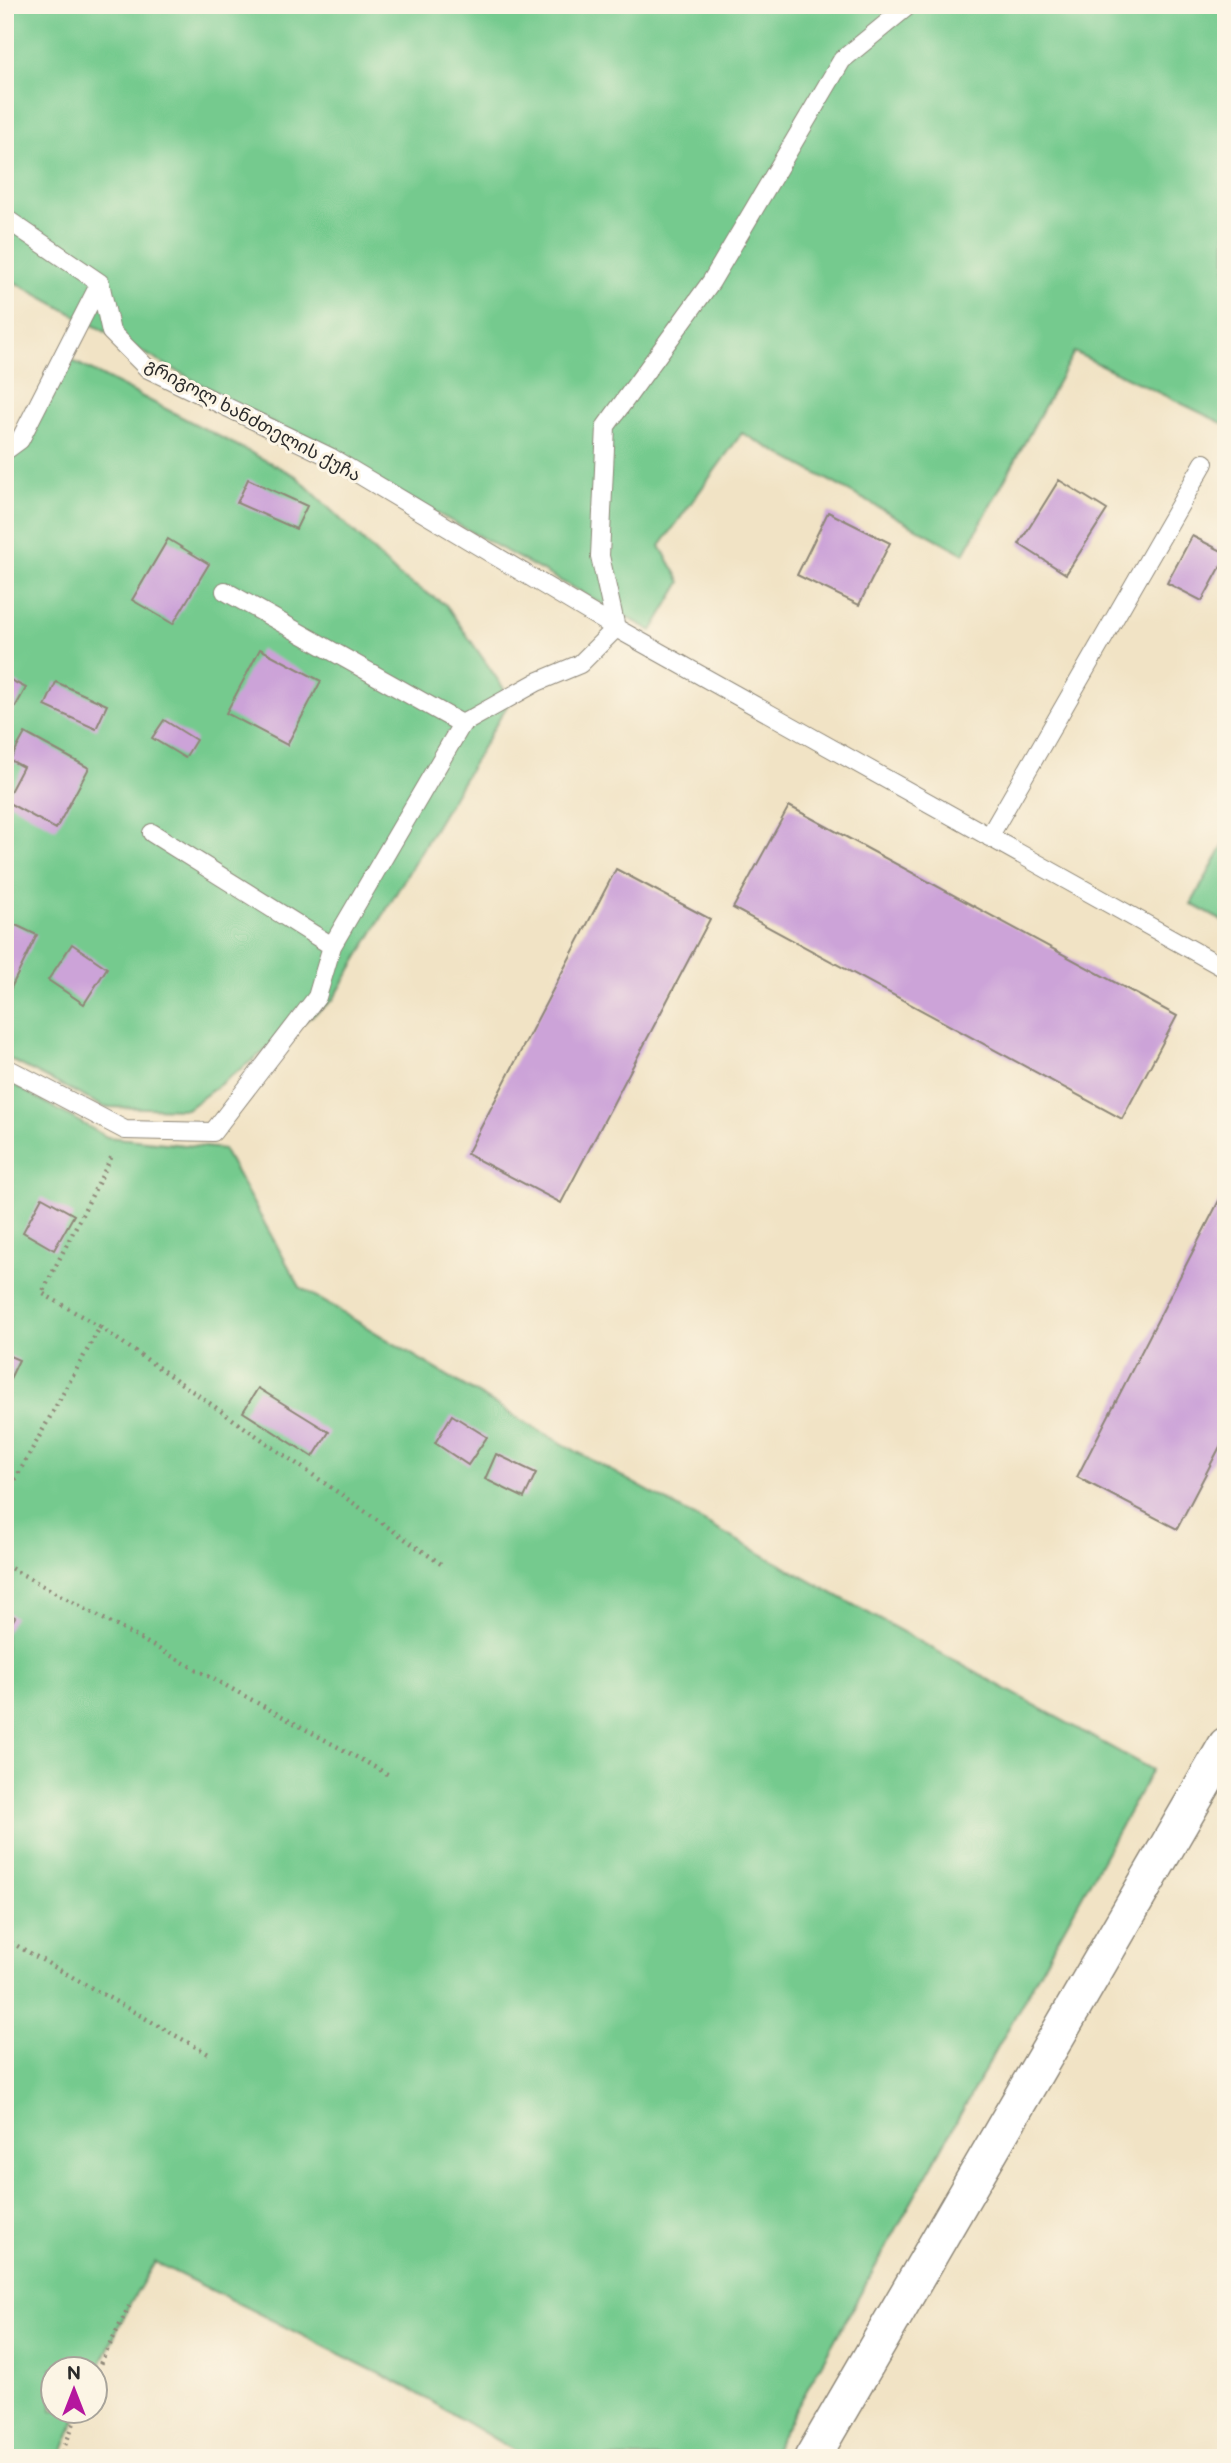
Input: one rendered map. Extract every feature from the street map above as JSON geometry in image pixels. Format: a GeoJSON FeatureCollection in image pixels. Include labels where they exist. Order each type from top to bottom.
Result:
{"type":"FeatureCollection","features":[{"type":"Feature","properties":{"kind":"street"},"geometry":{"type":"LineString","coordinates":[[811,2458],[1226,1745]]}},
{"type":"Feature","properties":{"kind":"lane"},"geometry":{"type":"LineString","coordinates":[[5,1067],[125,1130],[213,1132],[317,998],[332,946],[462,724],[537,682],[580,664],[615,628],[600,556],[606,426],[711,282],[842,60],[909,5]]}},
{"type":"Feature","properties":{"kind":"lane"},"geometry":{"type":"LineString","coordinates":[[5,218],[100,283],[20,440],[5,451]]}},
{"type":"Feature","properties":{"kind":"lane","name":"გრიგოლ ხანძთელის ქუჩა"},"geometry":{"type":"LineString","coordinates":[[100,283],[111,332],[148,369],[330,457],[615,628],[1226,969]]}},
{"type":"Feature","properties":{"kind":"lane"},"geometry":{"type":"LineString","coordinates":[[989,837],[1204,463]]}},
{"type":"Feature","properties":{"kind":"lane"},"geometry":{"type":"LineString","coordinates":[[225,591],[462,724]]}},
{"type":"Feature","properties":{"kind":"lane"},"geometry":{"type":"LineString","coordinates":[[152,833],[332,946]]}},
{"type":"Feature","properties":{"kind":"path"},"geometry":{"type":"LineString","coordinates":[[125,1130],[42,1293],[100,1327],[441,1564]]}},
{"type":"Feature","properties":{"kind":"path"},"geometry":{"type":"LineString","coordinates":[[5,1498],[100,1327]]}},
{"type":"Feature","properties":{"kind":"path"},"geometry":{"type":"LineString","coordinates":[[5,1564],[391,1776]]}},
{"type":"Feature","properties":{"kind":"path"},"geometry":{"type":"LineString","coordinates":[[5,1939],[212,2056]]}},
{"type":"Feature","properties":{"kind":"path"},"geometry":{"type":"LineString","coordinates":[[105,2354],[129,2306]]}},
{"type":"Feature","properties":{"kind":"path"},"geometry":{"type":"LineString","coordinates":[[60,2458],[73,2424]]}},
{"type":"Feature","properties":{"kind":"green space"},"geometry":{"type":"Polygon","coordinates":[[[5,5],[1226,5],[1226,425],[1074,352],[964,554],[742,433],[660,546],[681,582],[652,631],[5,277],[5,5]]]}},
{"type":"Feature","properties":{"kind":"green space"},"geometry":{"type":"Polygon","coordinates":[[[69,359],[296,476],[399,576],[446,605],[511,699],[333,1000],[187,1109],[104,1107],[5,1057],[5,459],[69,359]]]}},
{"type":"Feature","properties":{"kind":"green space"},"geometry":{"type":"Polygon","coordinates":[[[1226,841],[1226,923],[1191,904],[1226,841]]]}},
{"type":"Feature","properties":{"kind":"green space"},"geometry":{"type":"Polygon","coordinates":[[[5,1080],[107,1137],[223,1149],[300,1287],[536,1429],[1152,1770],[769,2458],[527,2458],[408,2388],[155,2262],[129,2306],[106,2354],[38,2354],[38,2424],[74,2424],[60,2458],[5,2458],[5,1080]]]}},
{"type":"Feature","properties":{"kind":"building"},"geometry":{"type":"Polygon","coordinates":[[[5,362],[12,365],[5,378],[5,362]]]}},
{"type":"Feature","properties":{"kind":"building"},"geometry":{"type":"Polygon","coordinates":[[[248,479],[307,506],[296,529],[237,503],[248,479]]]}},
{"type":"Feature","properties":{"kind":"building"},"geometry":{"type":"Polygon","coordinates":[[[1059,480],[1107,510],[1066,574],[1019,544],[1059,480]]]}},
{"type":"Feature","properties":{"kind":"building"},"geometry":{"type":"Polygon","coordinates":[[[828,512],[890,543],[859,605],[797,575],[828,512]]]}},
{"type":"Feature","properties":{"kind":"building"},"geometry":{"type":"Polygon","coordinates":[[[1192,536],[1226,553],[1202,601],[1167,583],[1192,536]]]}},
{"type":"Feature","properties":{"kind":"building"},"geometry":{"type":"Polygon","coordinates":[[[168,539],[209,564],[173,624],[132,600],[168,539]]]}},
{"type":"Feature","properties":{"kind":"building"},"geometry":{"type":"Polygon","coordinates":[[[260,649],[321,681],[287,745],[226,713],[260,649]]]}},
{"type":"Feature","properties":{"kind":"building"},"geometry":{"type":"Polygon","coordinates":[[[5,677],[26,688],[5,725],[5,677]]]}},
{"type":"Feature","properties":{"kind":"building"},"geometry":{"type":"Polygon","coordinates":[[[56,682],[107,705],[96,729],[45,706],[56,682]]]}},
{"type":"Feature","properties":{"kind":"building"},"geometry":{"type":"Polygon","coordinates":[[[164,720],[196,740],[185,758],[152,738],[164,720]]]}},
{"type":"Feature","properties":{"kind":"building"},"geometry":{"type":"Polygon","coordinates":[[[25,733],[89,768],[56,829],[5,801],[23,767],[10,760],[25,733]]]}},
{"type":"Feature","properties":{"kind":"building"},"geometry":{"type":"Polygon","coordinates":[[[789,806],[1177,1016],[1122,1119],[733,908],[789,806]]]}},
{"type":"Feature","properties":{"kind":"building"},"geometry":{"type":"Polygon","coordinates":[[[616,869],[710,919],[561,1203],[467,1154],[616,869]]]}},
{"type":"Feature","properties":{"kind":"building"},"geometry":{"type":"Polygon","coordinates":[[[5,920],[37,935],[5,1000],[5,920]]]}},
{"type":"Feature","properties":{"kind":"building"},"geometry":{"type":"Polygon","coordinates":[[[72,944],[107,968],[84,1004],[48,980],[72,944]]]}},
{"type":"Feature","properties":{"kind":"building"},"geometry":{"type":"Polygon","coordinates":[[[1226,1187],[1226,1435],[1177,1529],[1077,1477],[1226,1187]]]}},
{"type":"Feature","properties":{"kind":"building"},"geometry":{"type":"Polygon","coordinates":[[[42,1197],[74,1215],[54,1250],[23,1232],[42,1197]]]}},
{"type":"Feature","properties":{"kind":"building"},"geometry":{"type":"Polygon","coordinates":[[[5,1354],[19,1360],[5,1389],[5,1354]]]}},
{"type":"Feature","properties":{"kind":"building"},"geometry":{"type":"Polygon","coordinates":[[[258,1388],[329,1432],[313,1457],[243,1412],[258,1388]]]}},
{"type":"Feature","properties":{"kind":"building"},"geometry":{"type":"Polygon","coordinates":[[[452,1415],[487,1437],[468,1465],[435,1443],[452,1415]]]}},
{"type":"Feature","properties":{"kind":"building"},"geometry":{"type":"Polygon","coordinates":[[[496,1454],[536,1473],[524,1498],[485,1479],[496,1454]]]}},
{"type":"Feature","properties":{"kind":"building"},"geometry":{"type":"Polygon","coordinates":[[[5,1611],[15,1617],[5,1634],[5,1611]]]}}]}
